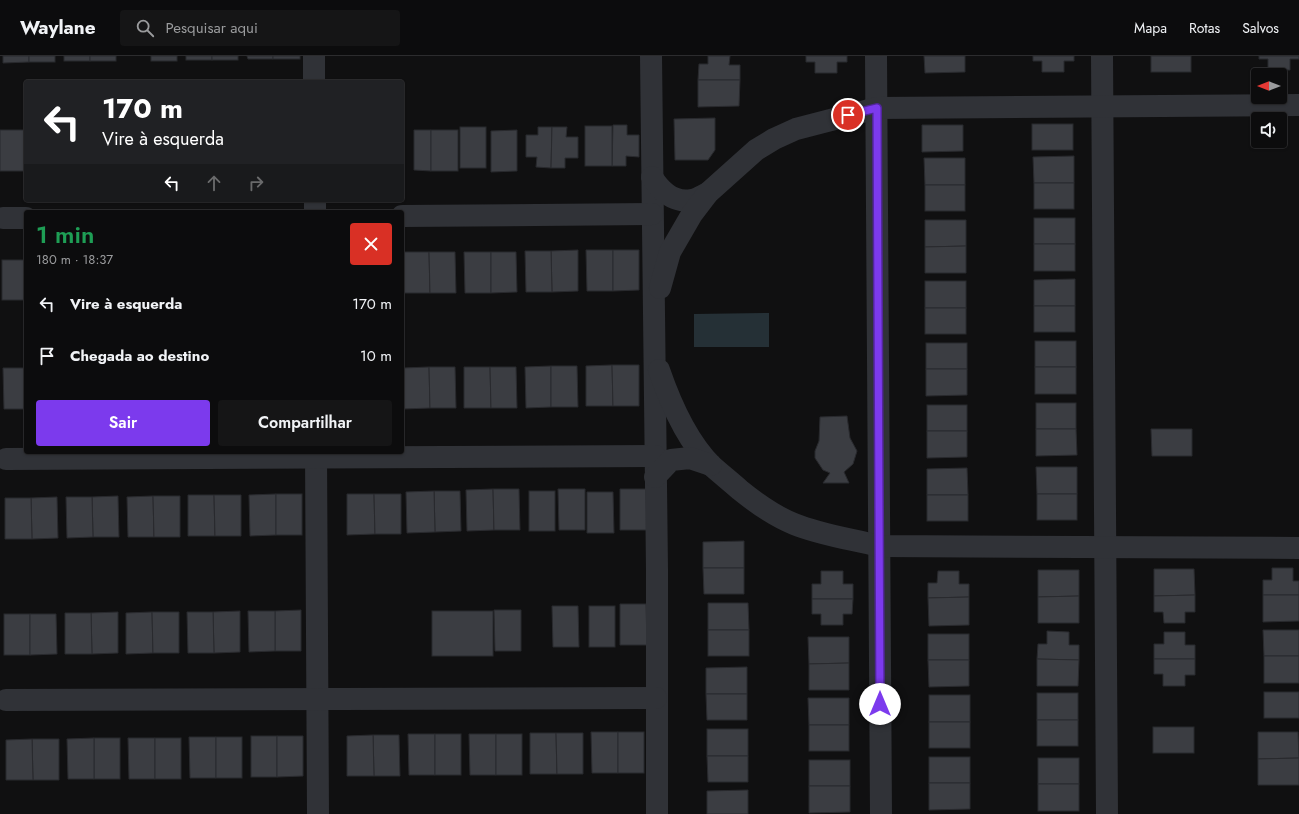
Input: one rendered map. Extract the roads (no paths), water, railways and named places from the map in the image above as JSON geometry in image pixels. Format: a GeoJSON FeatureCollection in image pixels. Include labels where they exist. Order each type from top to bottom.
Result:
{"type":"FeatureCollection","features":[{"type":"Feature","properties":{"kind":"street"},"geometry":{"type":"LineString","coordinates":[[314,56],[314,80]]}},
{"type":"Feature","properties":{"kind":"street"},"geometry":{"type":"LineString","coordinates":[[651,56],[657,814]]}},
{"type":"Feature","properties":{"kind":"street"},"geometry":{"type":"LineString","coordinates":[[876,56],[881,814]]}},
{"type":"Feature","properties":{"kind":"street"},"geometry":{"type":"LineString","coordinates":[[1102,56],[1107,814]]}},
{"type":"Feature","properties":{"kind":"street"},"geometry":{"type":"LineString","coordinates":[[653,311],[670,252],[692,214],[708,193],[756,150],[774,139],[796,129],[877,108],[1299,105]]}},
{"type":"Feature","properties":{"kind":"street"},"geometry":{"type":"LineString","coordinates":[[652,177],[659,189],[674,198],[690,200],[708,193]]}},
{"type":"Feature","properties":{"kind":"street"},"geometry":{"type":"LineString","coordinates":[[404,216],[652,214]]}},
{"type":"Feature","properties":{"kind":"street"},"geometry":{"type":"LineString","coordinates":[[3,218],[24,218]]}},
{"type":"Feature","properties":{"kind":"street"},"geometry":{"type":"LineString","coordinates":[[654,354],[673,406],[692,439],[711,465],[754,502],[793,524],[817,532],[879,546],[1299,548]]}},
{"type":"Feature","properties":{"kind":"street"},"geometry":{"type":"LineString","coordinates":[[6,459],[316,455],[655,466],[671,460],[690,458],[711,465]]}},
{"type":"Feature","properties":{"kind":"street"},"geometry":{"type":"LineString","coordinates":[[316,455],[318,814]]}},
{"type":"Feature","properties":{"kind":"street"},"geometry":{"type":"LineString","coordinates":[[6,700],[656,698]]}}]}
